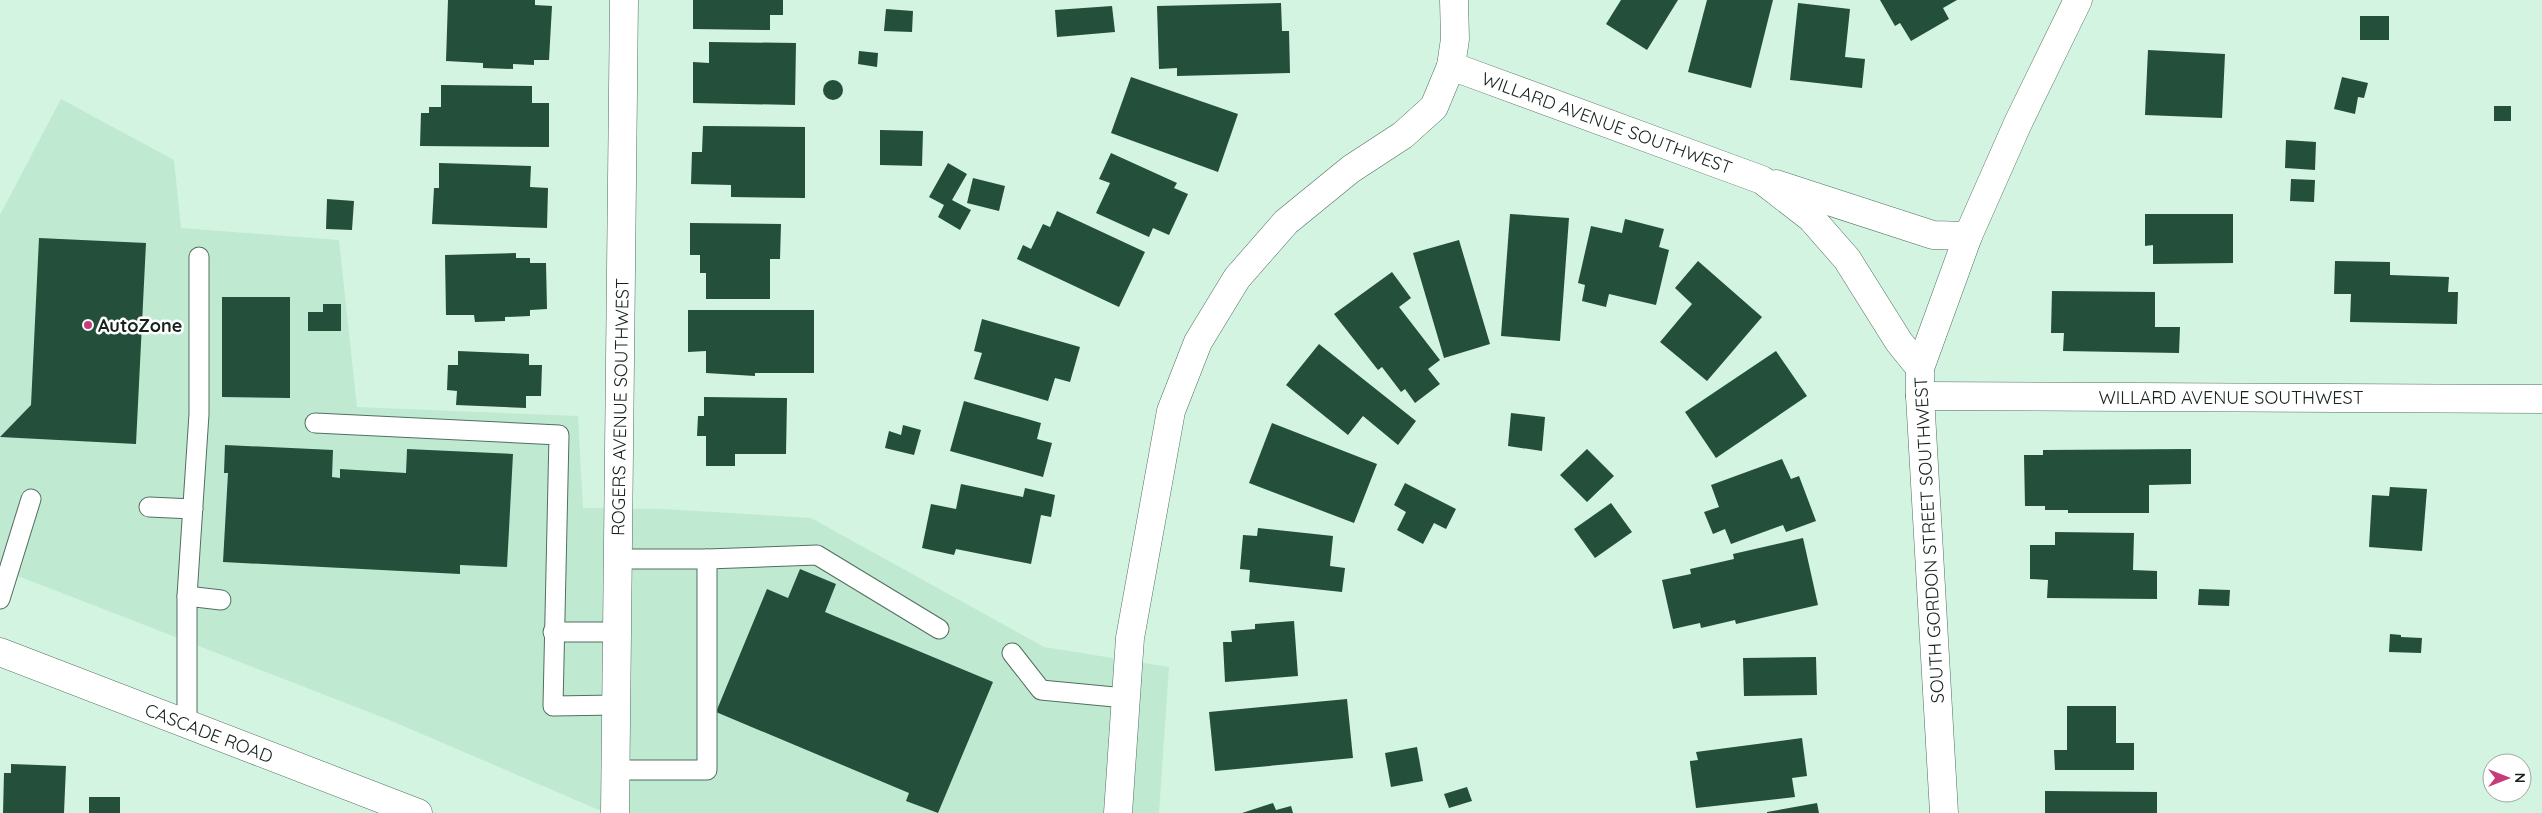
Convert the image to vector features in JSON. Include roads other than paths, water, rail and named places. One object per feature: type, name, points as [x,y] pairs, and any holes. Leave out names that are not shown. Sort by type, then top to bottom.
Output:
[{"type":"street","name":"ROGERS AVENUE SOUTHWEST","points":[[615,813],[624,0]]},
{"type":"street","points":[[1118,813],[1130,638],[1171,411],[1198,342],[1237,278],[1286,222],[1351,169],[1403,135],[1434,107],[1451,66],[1455,39],[1454,0]]},
{"type":"street","name":"SOUTH GORDON STREET SOUTHWEST","points":[[1944,813],[1920,396],[1920,368],[1968,236],[2018,122],[2078,0]]},
{"type":"street","name":"WILLARD AVENUE SOUTHWEST","points":[[1451,66],[1762,180],[1933,235],[1968,236]]},
{"type":"street","name":"WILLARD AVENUE SOUTHWEST","points":[[1762,180],[1811,218],[1847,259],[1899,342],[1920,368]]},
{"type":"street","name":"WILLARD AVENUE SOUTHWEST","points":[[1920,396],[2542,399]]},
{"type":"street","name":"CASCADE ROAD","points":[[0,652],[411,812]]},
{"type":"lane","points":[[187,724],[187,596],[199,414],[199,257]]},
{"type":"lane","points":[[315,423],[559,436],[553,632],[553,706],[616,705]]},
{"type":"lane","points":[[0,599],[31,498]]},
{"type":"lane","points":[[149,507],[193,509]]},
{"type":"lane","points":[[618,559],[707,559],[817,555],[939,629]]},
{"type":"lane","points":[[616,770],[707,770],[707,559]]},
{"type":"lane","points":[[187,596],[221,600]]},
{"type":"lane","points":[[553,632],[617,632]]},
{"type":"lane","points":[[1012,654],[1042,690],[1125,698]]},
{"type":"place","name":"AutoZone","points":[[88,325]]}]
